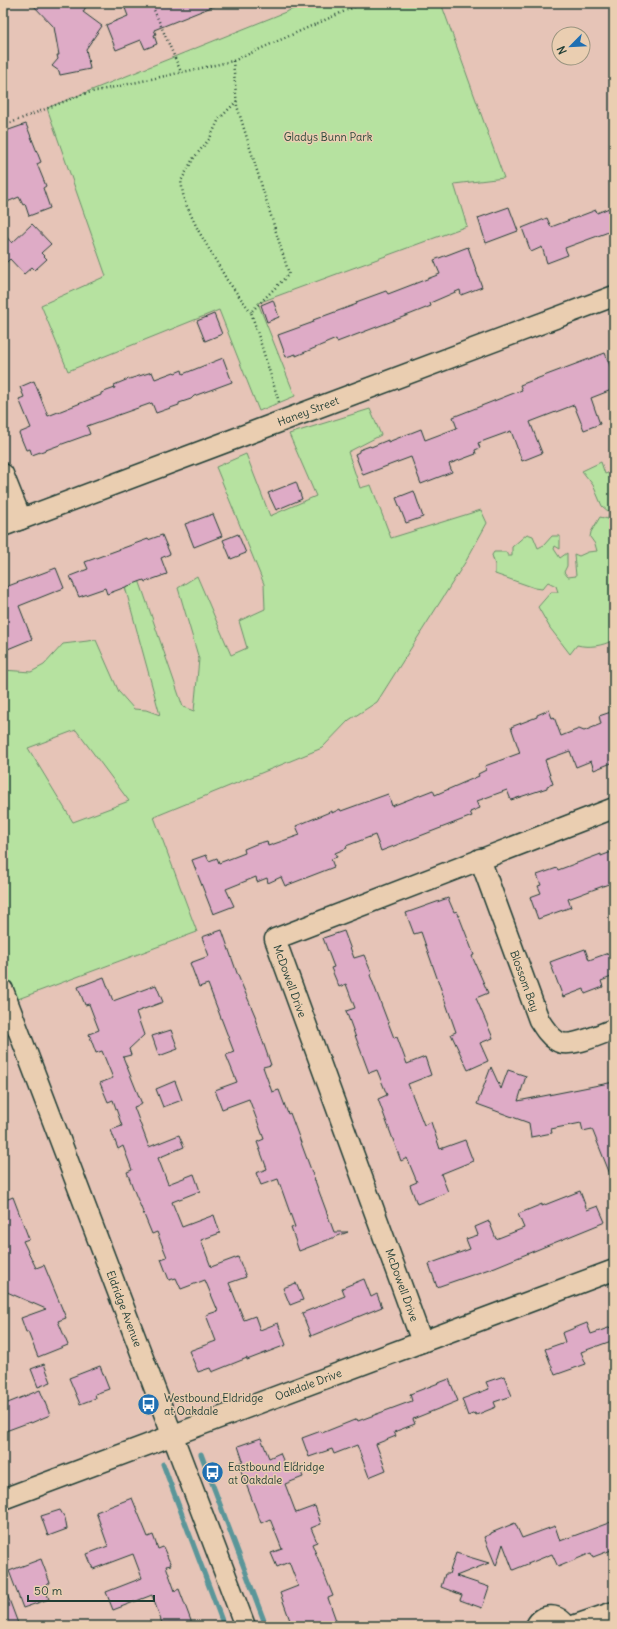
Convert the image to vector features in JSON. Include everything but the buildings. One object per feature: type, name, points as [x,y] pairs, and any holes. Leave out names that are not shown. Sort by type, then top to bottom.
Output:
[{"type":"street","name":"Haney Street","points":[[12,522],[614,296]]},
{"type":"street","points":[[3,474],[12,522]]},
{"type":"street","name":"McDowell Drive","points":[[422,1342],[274,939],[614,808]]},
{"type":"street","name":"Blossom Bay","points":[[480,859],[538,1020],[549,1034],[559,1042],[570,1043],[587,1039],[614,1029]]},
{"type":"street","name":"Eldridge Avenue","points":[[3,990],[7,1011],[173,1435],[245,1626]]},
{"type":"street","name":"Oakdale Drive","points":[[3,1499],[614,1270]]},
{"type":"street","points":[[573,1626],[614,1612]]},
{"type":"street","points":[[536,1626],[542,1618],[553,1616],[563,1621],[566,1626]]},
{"type":"path","points":[[151,3],[181,73]]},
{"type":"path","points":[[3,126],[83,94],[233,61],[363,3]]},
{"type":"path","points":[[233,61],[237,101],[289,274],[251,312]]},
{"type":"path","points":[[237,101],[219,119],[210,138],[193,159],[181,180],[184,200],[198,230],[227,280],[251,312],[285,420]]},
{"type":"green space","name":"Gladys Bunn Park","points":[[308,3],[441,3],[504,178],[454,184],[467,226],[258,303],[295,396],[259,411],[219,310],[68,371],[41,305],[106,276],[47,108]]},
{"type":"green space","points":[[370,409],[381,435],[348,452],[360,488],[371,485],[391,538],[481,510],[487,523],[466,561],[377,702],[349,720],[322,748],[154,817],[197,932],[10,1002],[3,982],[3,670],[31,672],[44,665],[63,644],[96,640],[119,692],[134,709],[146,710],[160,715],[122,576],[137,574],[183,707],[194,711],[199,659],[178,588],[197,576],[231,655],[247,648],[239,621],[265,609],[264,584],[216,467],[246,454],[270,516],[316,496],[289,434]],"holes":[[[76,730],[129,801],[73,822],[28,748]]]},
{"type":"green space","points":[[601,462],[605,474],[614,471],[614,640],[596,646],[577,645],[570,654],[550,628],[538,607],[551,592],[558,592],[556,586],[548,582],[542,589],[535,588],[495,574],[495,565],[492,555],[494,552],[506,552],[508,556],[512,556],[512,547],[527,534],[533,536],[538,548],[544,545],[552,536],[560,536],[560,549],[555,546],[554,549],[560,558],[567,553],[567,566],[564,572],[568,577],[576,576],[574,554],[579,556],[588,552],[597,551],[595,544],[590,537],[591,532],[600,517],[608,519],[609,512],[602,506],[593,485],[582,471]]},
{"type":"waterway","points":[[201,1454],[266,1626]]},
{"type":"waterway","points":[[163,1464],[224,1626]]},
{"type":"place","name":"Westbound Eldridge at Oakdale","points":[[149,1404]]},
{"type":"place","name":"Eastbound Eldridge at Oakdale","points":[[213,1473]]}]
